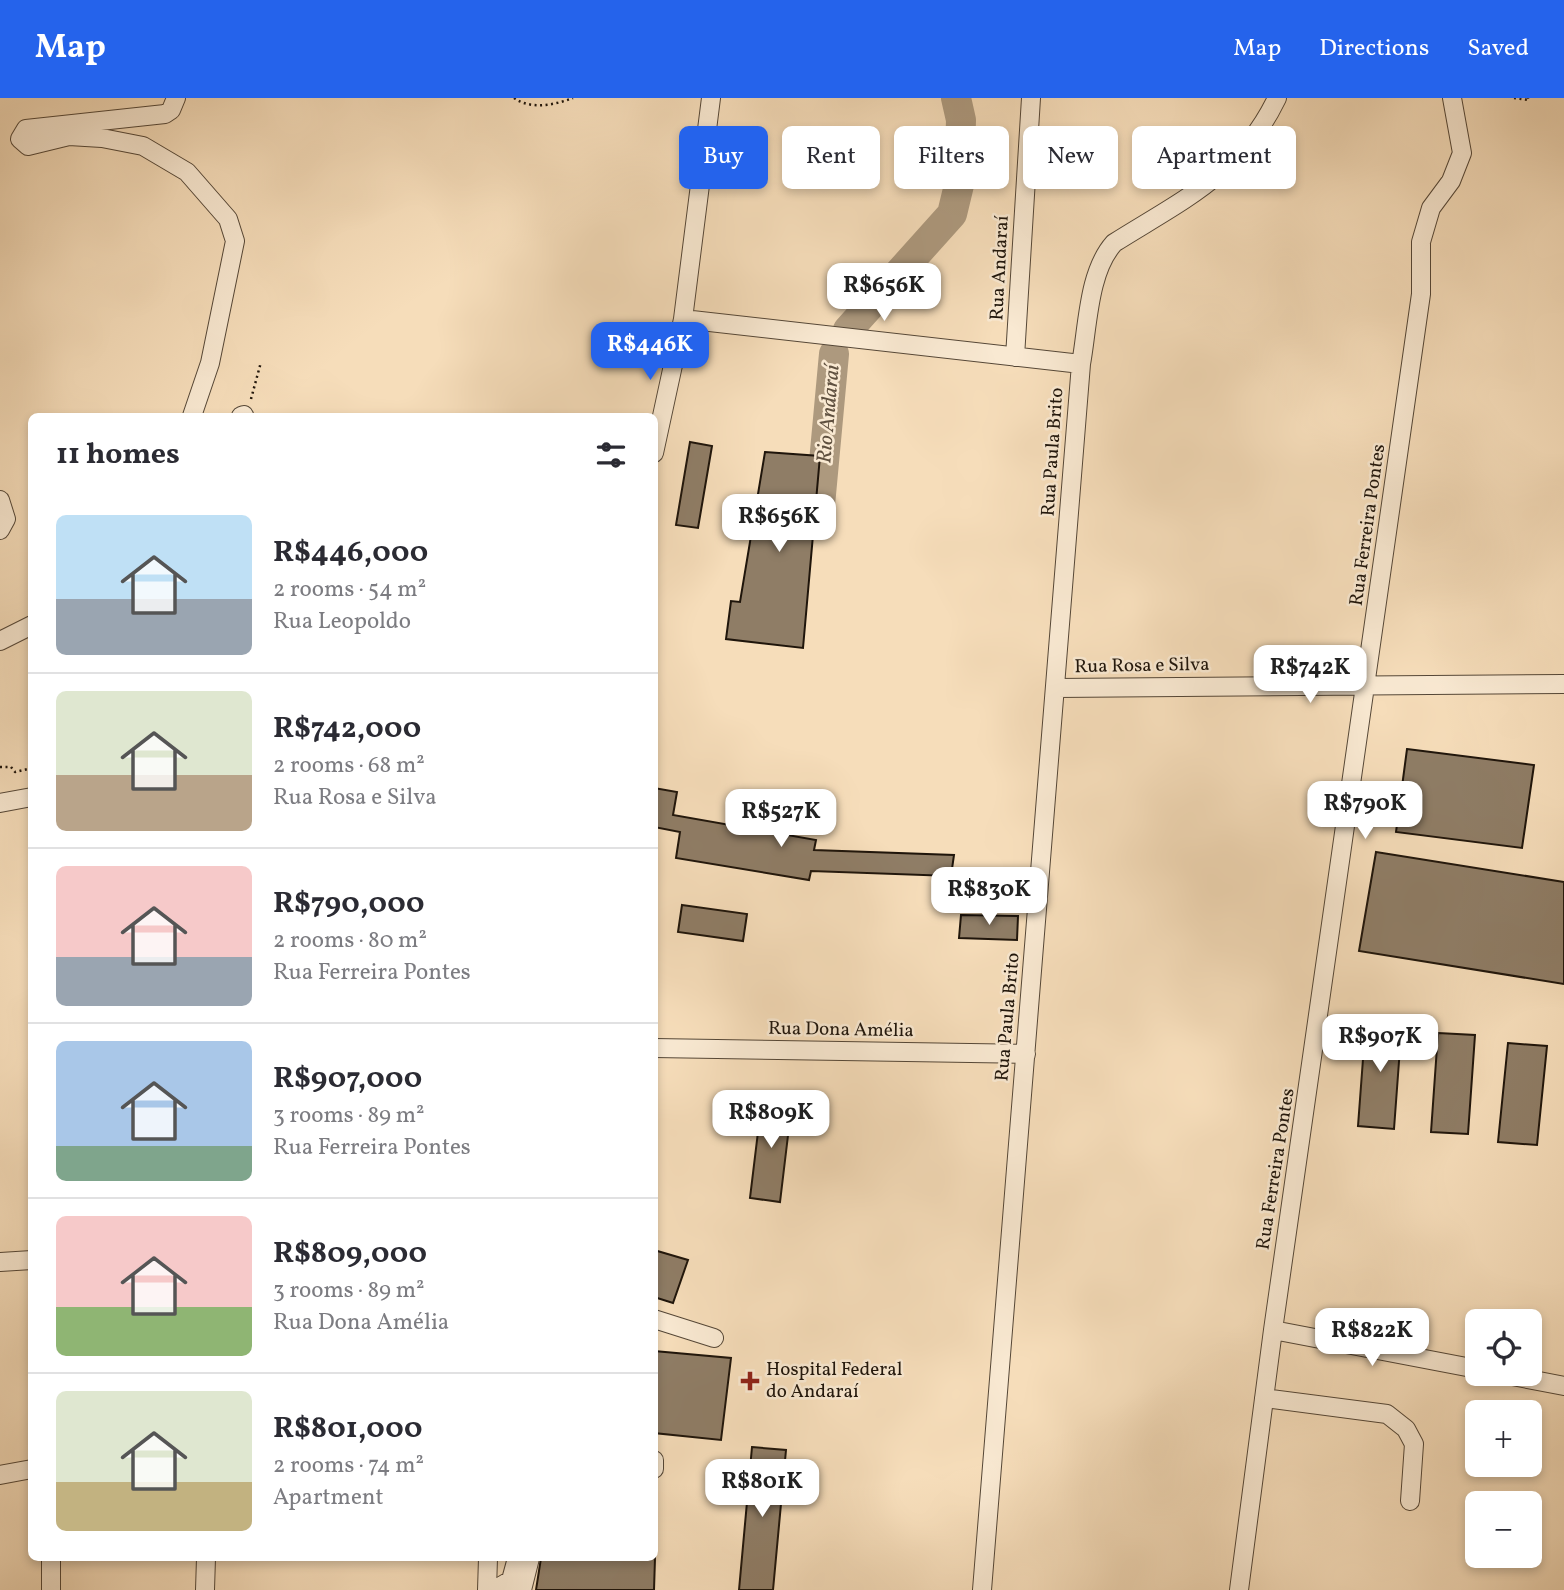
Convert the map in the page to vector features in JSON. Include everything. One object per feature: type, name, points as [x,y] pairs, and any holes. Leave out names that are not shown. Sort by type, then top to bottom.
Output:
[{"type":"street","points":[[176,98],[171,110],[165,114],[26,129],[20,139],[28,146],[69,136],[144,146],[187,172],[228,219],[235,241],[209,363],[193,413]]},
{"type":"street","points":[[658,435],[683,319],[711,98]]},
{"type":"street","name":"Rua Andaraí","points":[[1015,357],[1031,98]]},
{"type":"street","name":"Rua Paula Brito","points":[[982,1590],[1081,364],[1095,283],[1104,254],[1114,243],[1199,192],[1232,164],[1264,125],[1277,98]]},
{"type":"street","name":"Rua Ferreira Pontes","points":[[1239,1590],[1273,1330],[1368,685],[1421,294],[1421,242],[1431,208],[1451,181],[1462,153],[1452,98]]},
{"type":"street","points":[[683,319],[1081,364]]},
{"type":"street","points":[[0,500],[6,519],[0,530]]},
{"type":"street","points":[[0,640],[28,627]]},
{"type":"street","name":"Rua Rosa e Silva","points":[[1056,688],[1564,684]]},
{"type":"street","points":[[0,803],[28,798]]},
{"type":"street","name":"Rua Dona Amélia","points":[[658,1048],[1026,1054]]},
{"type":"street","points":[[0,1262],[28,1260]]},
{"type":"street","points":[[658,1320],[713,1338]]},
{"type":"street","points":[[1273,1330],[1465,1367]]},
{"type":"street","points":[[1542,1382],[1564,1386]]},
{"type":"street","points":[[1264,1398],[1387,1414],[1406,1429],[1414,1444],[1410,1501]]},
{"type":"street","points":[[0,1475],[28,1470]]},
{"type":"street","points":[[51,1561],[51,1590]]},
{"type":"street","points":[[205,1590],[206,1561]]},
{"type":"street","points":[[487,1590],[488,1561]]},
{"type":"street","points":[[494,1590],[510,1580],[516,1561]]},
{"type":"street","points":[[522,1590],[529,1561]]},
{"type":"path","points":[[514,98],[525,106],[536,106],[573,98]]},
{"type":"path","points":[[1514,98],[1529,100],[1528,98]]},
{"type":"path","points":[[243,413],[261,362]]},
{"type":"path","points":[[0,768],[11,767],[15,772],[28,769]]},
{"type":"building","points":[[690,442],[712,446],[698,528],[676,525]]},
{"type":"building","points":[[765,452],[820,456],[803,648],[726,639],[731,601],[740,602]]},
{"type":"building","points":[[1407,749],[1534,765],[1522,848],[1396,832]]},
{"type":"building","points":[[658,789],[677,792],[673,815],[816,840],[814,850],[954,855],[951,876],[811,871],[809,880],[676,858],[680,832],[658,828]]},
{"type":"building","points":[[1376,852],[1564,882],[1564,984],[1359,951]]},
{"type":"building","points":[[682,905],[747,914],[743,941],[678,932]]},
{"type":"building","points":[[961,915],[1018,916],[1017,940],[959,938]]},
{"type":"building","points":[[1366,1019],[1402,1021],[1394,1129],[1358,1126]]},
{"type":"building","points":[[1438,1033],[1475,1035],[1468,1134],[1431,1132]]},
{"type":"building","points":[[1508,1043],[1547,1046],[1537,1145],[1498,1142]]},
{"type":"building","points":[[762,1099],[792,1102],[780,1202],[750,1198]]},
{"type":"building","points":[[658,1251],[688,1260],[673,1303],[658,1298]]},
{"type":"building","points":[[658,1351],[731,1358],[721,1440],[658,1433]]},
{"type":"building","points":[[752,1447],[786,1450],[773,1590],[739,1590]]},
{"type":"building","points":[[541,1561],[655,1561],[654,1590],[536,1590]]},
{"type":"waterway","name":"Rio Andaraí","points":[[848,330],[952,214],[959,185],[961,120],[956,98]]},
{"type":"waterway","name":"Rio Andaraí","points":[[819,516],[834,354]]},
{"type":"place","name":"Hospital Federal do Andaraí","points":[[750,1381]]}]
